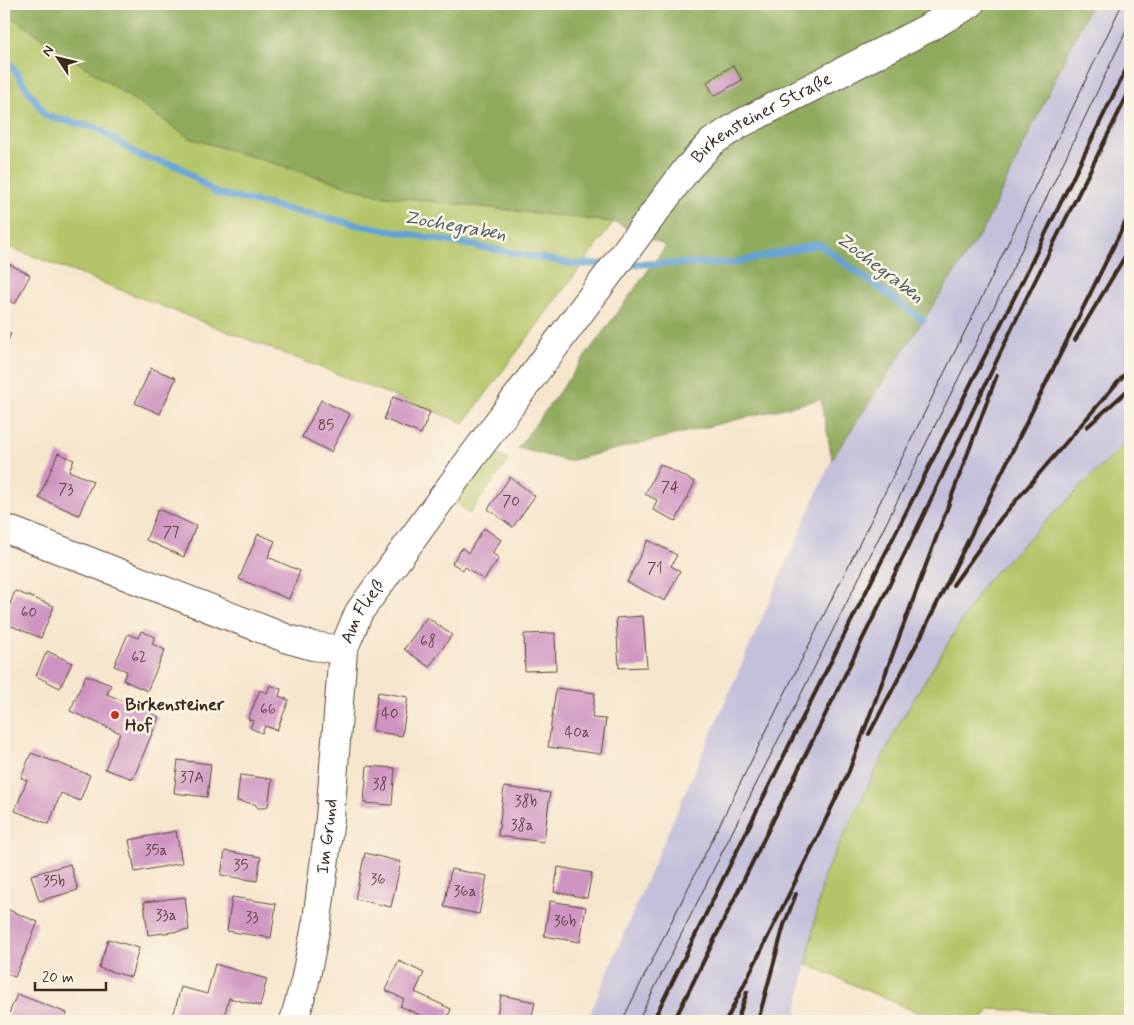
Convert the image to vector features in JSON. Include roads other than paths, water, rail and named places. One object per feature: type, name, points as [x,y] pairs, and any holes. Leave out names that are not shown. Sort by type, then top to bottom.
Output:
[{"type":"street","name":"Birkensteiner Straße","points":[[600,288],[687,168],[712,142],[740,124],[970,4]]},
{"type":"street","name":"Am Fließ","points":[[4,528],[288,639],[313,646],[343,650],[359,612],[382,579],[600,288]]},
{"type":"street","name":"Im Grund","points":[[294,1021],[305,981],[317,921],[330,818],[343,650]]},
{"type":"waterway","name":"Zochegraben","points":[[4,62],[12,66],[46,116],[97,128],[140,156],[178,166],[216,193],[354,224],[574,264],[606,264]]},
{"type":"waterway","name":"Zochegraben","points":[[625,264],[733,263],[819,244],[923,320]]},
{"type":"tram line","points":[[622,1021],[988,285],[1122,4]]},
{"type":"tram line","points":[[638,1021],[1000,295],[1130,23]]},
{"type":"railway","points":[[653,1021],[809,705],[1016,294],[1130,61]]},
{"type":"railway","points":[[674,1021],[915,533],[1023,305],[1130,90]]},
{"type":"railway","points":[[869,734],[921,636],[1130,213]]},
{"type":"railway","points":[[1075,340],[1130,248]]},
{"type":"railway","points":[[953,585],[1001,518],[1130,368]]},
{"type":"railway","points":[[726,1021],[849,771],[997,375]]},
{"type":"railway","points":[[1087,427],[1130,388]]},
{"type":"railway","points":[[758,1021],[784,925],[796,894]]},
{"type":"railway","points":[[737,1021],[747,992]]},
{"type":"place","name":"Birkensteiner Hof","points":[[115,715]]}]
